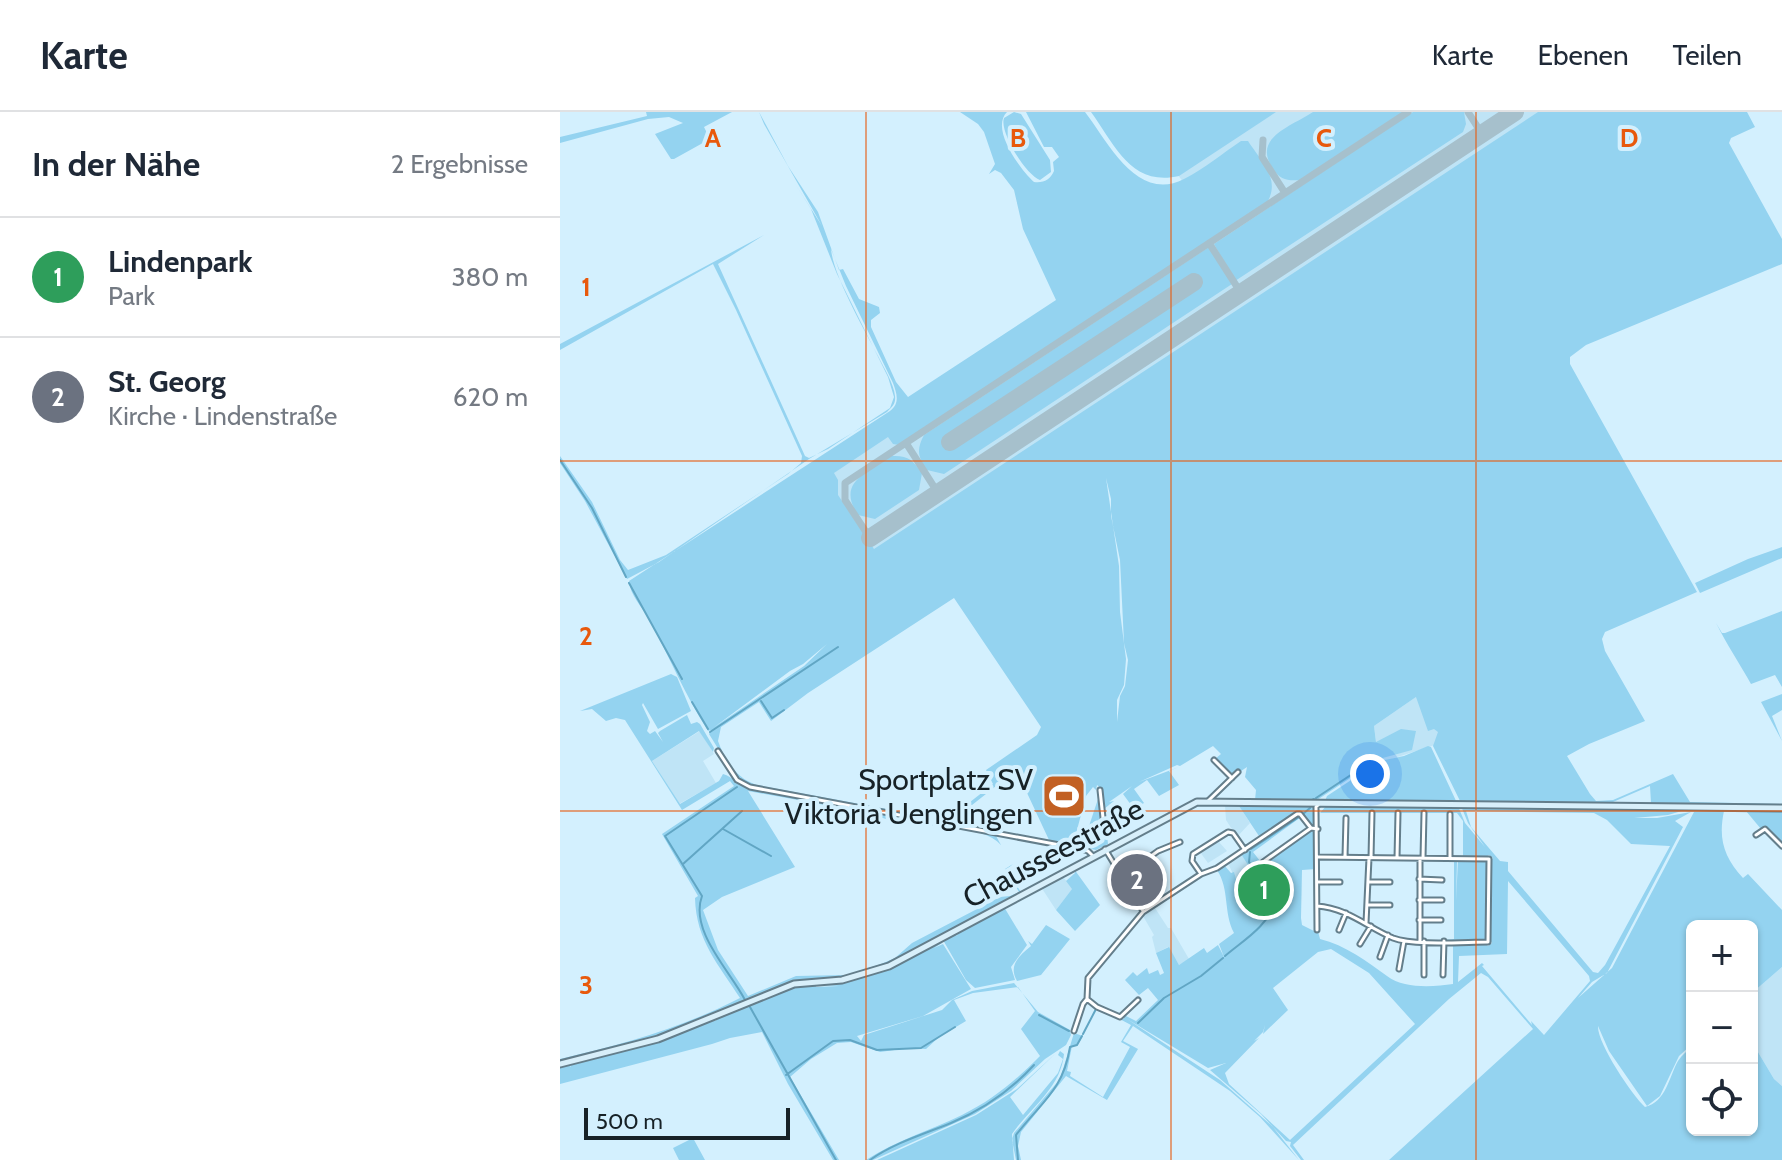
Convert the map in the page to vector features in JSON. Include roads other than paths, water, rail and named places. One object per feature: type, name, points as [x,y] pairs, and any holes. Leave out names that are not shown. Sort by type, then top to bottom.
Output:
[{"type":"main road","name":"Chausseestraße","points":[[560,1064],[658,1039],[794,984],[857,977],[921,949],[1189,805],[1208,801],[1782,808]]},
{"type":"street","points":[[718,751],[737,780],[750,787],[1084,850],[1093,856]]},
{"type":"street","points":[[1214,760],[1232,778]]},
{"type":"street","name":"Chausseestraße","points":[[1208,801],[1238,772]]},
{"type":"street","points":[[1084,850],[1087,838],[1101,832],[1104,827],[1100,790]]},
{"type":"street","points":[[1317,930],[1316,807],[1319,803]]},
{"type":"street","points":[[1360,944],[1368,925],[1372,813]]},
{"type":"street","points":[[1397,858],[1398,813]]},
{"type":"street","points":[[1424,813],[1419,879],[1424,975]]},
{"type":"street","points":[[1074,1031],[1087,999],[1088,978],[1143,912],[1192,879],[1214,870],[1297,814],[1311,828],[1318,829]]},
{"type":"street","points":[[1450,814],[1452,858]]},
{"type":"street","points":[[1345,857],[1346,818]]},
{"type":"street","points":[[1263,862],[1311,828]]},
{"type":"street","points":[[1756,835],[1765,829],[1782,846]]},
{"type":"street","points":[[1201,874],[1192,861],[1193,854],[1230,831],[1245,850]]},
{"type":"street","points":[[1122,877],[1158,851],[1180,842]]},
{"type":"street","points":[[1105,849],[1143,912]]},
{"type":"street","points":[[1317,906],[1346,913],[1404,941],[1488,942],[1489,859],[1318,857]]},
{"type":"street","points":[[1419,879],[1442,880]]},
{"type":"street","points":[[1318,882],[1340,882]]},
{"type":"street","points":[[1368,882],[1390,882]]},
{"type":"street","points":[[1419,900],[1442,900]]},
{"type":"street","points":[[1368,905],[1390,905]]},
{"type":"street","points":[[1339,930],[1346,913]]},
{"type":"street","points":[[1419,920],[1441,920]]},
{"type":"street","points":[[1380,957],[1388,935]]},
{"type":"street","points":[[1399,969],[1404,941]]},
{"type":"street","points":[[1443,975],[1444,941]]},
{"type":"street","points":[[1087,999],[1118,1017],[1138,1000]]},
{"type":"waterway","points":[[560,460],[592,508],[626,577]]},
{"type":"waterway","points":[[629,583],[682,679]]},
{"type":"waterway","points":[[710,732],[838,647]]},
{"type":"waterway","points":[[761,701],[772,718],[784,710]]},
{"type":"waterway","points":[[692,702],[708,729]]},
{"type":"waterway","points":[[1316,798],[1372,761]]},
{"type":"waterway","points":[[737,787],[665,836],[702,896],[701,923],[706,937],[745,1000]]},
{"type":"waterway","points":[[1310,801],[1314,799]]},
{"type":"waterway","points":[[1303,814],[1310,808]]},
{"type":"waterway","points":[[683,864],[742,811]]},
{"type":"waterway","points":[[1251,849],[1299,817]]},
{"type":"waterway","points":[[723,829],[771,856]]},
{"type":"waterway","points":[[1250,852],[1249,862],[1275,899]]},
{"type":"waterway","points":[[1225,956],[1261,926],[1275,902]]},
{"type":"waterway","points":[[1138,1023],[1164,998],[1201,976],[1223,958]]},
{"type":"waterway","points":[[750,1007],[836,1160]]},
{"type":"waterway","points":[[1083,1034],[1096,1009]]},
{"type":"waterway","points":[[1039,1015],[1069,1031]]},
{"type":"waterway","points":[[786,1075],[833,1041],[850,1040],[877,1050],[921,1048],[955,1027]]},
{"type":"waterway","points":[[1018,1160],[1016,1135],[1050,1095],[1062,1075],[1070,1047],[1077,1045],[1082,1036]]},
{"type":"waterway","points":[[870,1160],[974,1112],[1006,1091],[1034,1065]]},
{"type":"place","name":"Sportplatz SV Viktoria Uenglingen","points":[[1064,796]]},
{"type":"place","name":"St. Georg","points":[[1137,880]]},
{"type":"place","name":"Lindenpark","points":[[1264,890]]}]
